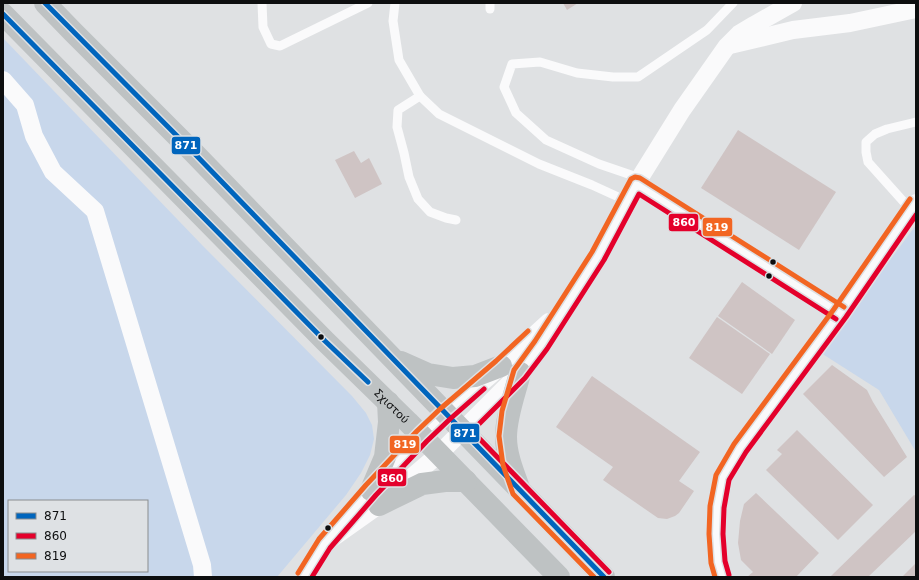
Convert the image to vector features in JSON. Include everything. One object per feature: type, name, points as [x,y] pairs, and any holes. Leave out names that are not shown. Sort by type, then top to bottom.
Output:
[{"type":"main road","points":[[45,3],[193,152],[604,577]]},
{"type":"main road","name":"Σχιστού","points":[[3,14],[326,341],[440,454],[559,577]]},
{"type":"main road","points":[[392,358],[428,374],[453,378],[511,370],[509,413],[506,437],[510,463],[519,490]]},
{"type":"main road","points":[[375,498],[385,457],[389,422],[388,402]]},
{"type":"main road","points":[[375,498],[422,484],[445,481],[466,481]]},
{"type":"street","points":[[375,498],[422,436],[446,414],[511,370],[541,346],[598,256],[638,181],[682,110],[727,46],[739,34],[793,3]]},
{"type":"street","points":[[727,46],[793,30],[850,23],[916,9]]},
{"type":"street","points":[[3,80],[25,105],[34,136],[53,172],[95,211],[202,565],[203,577]]},
{"type":"street","points":[[638,181],[840,313]]},
{"type":"street","points":[[722,577],[718,562],[716,534],[717,507],[722,478],[740,448],[840,313],[913,206]]},
{"type":"street","points":[[304,577],[324,544],[375,498],[440,454],[462,431],[511,370]]},
{"type":"lane","points":[[262,3],[263,26],[271,44],[280,46],[368,3]]},
{"type":"lane","points":[[395,3],[393,21],[399,60],[420,96],[438,114],[539,164],[627,201]]},
{"type":"lane","points":[[638,181],[546,140],[516,113],[504,87],[512,64],[540,62],[577,73],[613,77],[638,77],[707,30],[733,3]]},
{"type":"lane","points":[[420,96],[398,110],[397,127],[409,177],[418,199],[430,212],[456,220]]},
{"type":"lane","points":[[913,206],[868,162],[866,142],[875,134],[887,129],[916,122]]},
{"type":"shaded area","points":[[3,38],[202,245],[352,396],[366,413],[372,425],[374,439],[370,455],[361,473],[346,495],[277,577],[3,577]]},
{"type":"shaded area","points":[[916,225],[916,452],[879,390],[821,353]]},
{"type":"building","points":[[563,3],[578,3],[567,10]]},
{"type":"building","points":[[738,130],[836,192],[799,250],[701,188]]},
{"type":"building","points":[[354,151],[361,163],[369,158],[382,184],[355,198],[335,160]]},
{"type":"building","points":[[742,282],[795,320],[772,354],[718,316]]},
{"type":"building","points":[[717,317],[770,354],[742,394],[689,358]]},
{"type":"building","points":[[832,365],[867,390],[907,457],[884,477],[803,394]]},
{"type":"building","points":[[592,376],[700,452],[679,481],[694,491],[679,513],[675,516],[667,519],[658,518],[603,480],[613,467],[556,427]]},
{"type":"building","points":[[797,430],[873,505],[838,540],[766,470],[782,454],[777,450]]},
{"type":"building","points":[[756,493],[819,553],[796,577],[747,577],[753,572],[741,560],[738,543],[740,521],[744,504]]},
{"type":"building","points":[[914,495],[916,496],[916,531],[868,577],[830,577]]},
{"type":"building","points":[[916,563],[916,577],[902,577]]},
{"type":"transit line","name":"871","points":[[45,3],[193,152],[604,577]]},
{"type":"transit line","name":"871","points":[[3,14],[325,341],[368,382]]},
{"type":"transit line","name":"819","points":[[594,577],[513,494],[503,465],[499,436],[502,411],[514,370],[535,341],[592,252],[631,179],[635,177],[640,178],[844,307]]},
{"type":"transit line","name":"860","points":[[609,572],[472,431],[525,378],[547,349],[604,260],[639,194],[836,319]]},
{"type":"transit line","name":"819","points":[[715,577],[711,563],[709,534],[710,506],[716,475],[734,444],[834,309],[910,199]]},
{"type":"transit line","name":"860","points":[[729,575],[725,561],[723,534],[724,508],[729,480],[746,452],[846,317],[916,215]]},
{"type":"transit line","name":"819","points":[[298,573],[319,539],[366,485],[417,431],[528,331]]},
{"type":"transit line","name":"860","points":[[312,577],[330,548],[376,495],[427,441],[484,389]]}]
